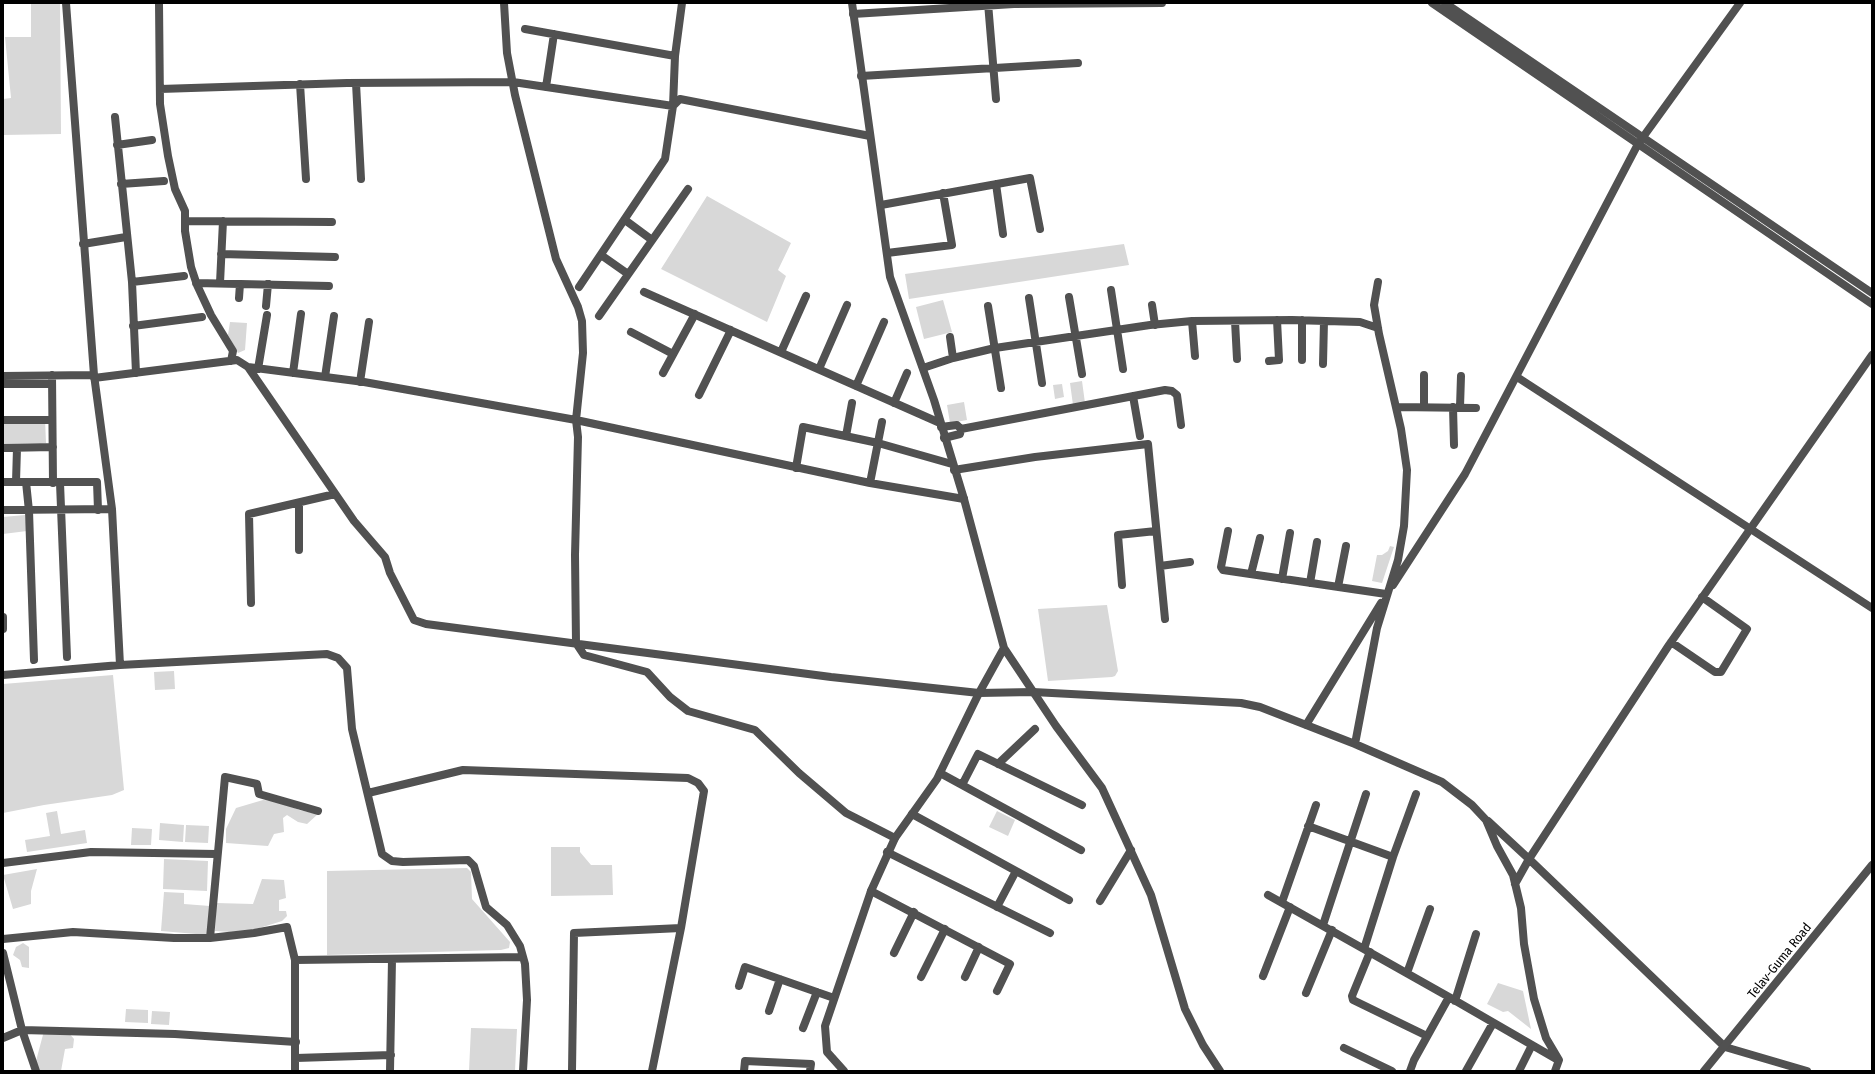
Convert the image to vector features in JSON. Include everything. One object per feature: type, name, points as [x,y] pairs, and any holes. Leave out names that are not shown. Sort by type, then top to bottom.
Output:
[{"type":"street","points":[[66,3],[94,376],[112,509],[120,665]]},
{"type":"street","points":[[159,3],[160,104],[168,156],[176,189],[185,211],[191,267],[196,283],[211,315],[233,351],[232,361]]},
{"type":"street","points":[[504,3],[507,52],[513,82],[556,259],[578,307],[582,321],[583,353],[576,420],[578,437],[575,555],[576,643],[584,655],[647,672],[670,697],[688,711],[755,730],[799,773],[846,813],[895,838]]},
{"type":"street","points":[[579,287],[665,160],[673,106],[675,56],[682,3]]},
{"type":"street","points":[[852,3],[890,277],[922,368],[964,499],[1004,648],[1056,726],[1102,788],[1151,895],[1185,1009],[1203,1045],[1220,1071]]},
{"type":"street","points":[[853,14],[988,4],[1162,3]]},
{"type":"street","points":[[1432,3],[1872,293]]},
{"type":"street","points":[[1445,3],[1872,304]]},
{"type":"street","points":[[1306,725],[1386,594],[1465,474],[1640,140],[1740,3]]},
{"type":"street","points":[[988,4],[992,68],[996,99]]},
{"type":"street","points":[[525,29],[675,56]]},
{"type":"street","points":[[546,87],[554,34]]},
{"type":"street","points":[[861,76],[1078,63]]},
{"type":"street","points":[[160,89],[300,84],[513,82],[673,106],[680,100],[693,101],[870,136]]},
{"type":"street","points":[[356,83],[361,179]]},
{"type":"street","points":[[300,84],[306,179]]},
{"type":"street","points":[[115,117],[126,237],[132,282],[136,373]]},
{"type":"street","points":[[117,145],[152,140]]},
{"type":"street","points":[[880,205],[1030,178],[1040,230]]},
{"type":"street","points":[[121,184],[164,181]]},
{"type":"street","points":[[996,184],[1003,234]]},
{"type":"street","points":[[599,316],[688,189]]},
{"type":"street","points":[[887,253],[952,245],[944,194]]},
{"type":"street","points":[[185,220],[332,222]]},
{"type":"street","points":[[625,220],[652,240]]},
{"type":"street","points":[[220,283],[223,221]]},
{"type":"street","points":[[83,244],[126,237]]},
{"type":"street","points":[[221,254],[335,257]]},
{"type":"street","points":[[601,255],[628,274]]},
{"type":"street","points":[[132,282],[184,276]]},
{"type":"street","points":[[1355,744],[1377,628],[1386,594],[1398,560],[1405,518],[1407,470],[1396,407],[1374,305],[1378,282]]},
{"type":"street","points":[[196,283],[329,286]]},
{"type":"street","points":[[239,298],[240,284]]},
{"type":"street","points":[[266,306],[268,284]]},
{"type":"street","points":[[1111,290],[1123,369]]},
{"type":"street","points":[[644,292],[819,369],[941,425],[957,425],[961,429]]},
{"type":"street","points":[[781,352],[806,296]]},
{"type":"street","points":[[1069,297],[1082,374]]},
{"type":"street","points":[[1029,298],[1042,383]]},
{"type":"street","points":[[819,369],[847,305]]},
{"type":"street","points":[[988,306],[1001,388]]},
{"type":"street","points":[[1152,306],[1155,325]]},
{"type":"street","points":[[293,373],[301,314]]},
{"type":"street","points":[[663,373],[695,314]]},
{"type":"street","points":[[258,369],[267,315]]},
{"type":"street","points":[[325,377],[334,316]]},
{"type":"street","points":[[133,326],[202,317]]},
{"type":"street","points":[[1269,361],[1279,360],[1277,320]]},
{"type":"street","points":[[922,368],[953,358],[995,348],[1117,330],[1192,321],[1302,320],[1360,322],[1378,328]]},
{"type":"street","points":[[1302,320],[1302,360]]},
{"type":"street","points":[[1192,321],[1195,356]]},
{"type":"street","points":[[1235,321],[1237,359]]},
{"type":"street","points":[[1323,364],[1324,321]]},
{"type":"street","points":[[360,382],[369,322]]},
{"type":"street","points":[[856,386],[884,322]]},
{"type":"street","points":[[699,395],[731,330]]},
{"type":"street","points":[[631,332],[674,354]]},
{"type":"street","points":[[950,337],[953,358]]},
{"type":"street","points":[[1515,884],[1529,859],[1671,642],[1872,355]]},
{"type":"street","points":[[3,376],[94,376],[136,373],[237,360],[248,367],[258,369],[360,382],[576,420],[796,468],[870,483],[964,499]]},
{"type":"street","points":[[248,367],[354,521],[385,557],[390,573],[414,620],[426,624],[467,630],[831,677],[979,693],[1033,692],[1241,702],[1260,707],[1355,744],[1442,782],[1472,805],[1725,1047],[1797,1070],[1807,1071]]},
{"type":"street","points":[[894,403],[907,373]]},
{"type":"street","points":[[52,375],[53,447],[60,510],[67,656]]},
{"type":"street","points":[[1424,375],[1424,406]]},
{"type":"street","points":[[1454,445],[1461,376]]},
{"type":"street","points":[[1517,377],[1872,608]]},
{"type":"street","points":[[3,384],[52,384]]},
{"type":"street","points":[[961,429],[1165,390],[1172,391],[1177,395],[1181,425]]},
{"type":"street","points":[[1133,396],[1140,436]]},
{"type":"street","points":[[846,436],[852,403]]},
{"type":"street","points":[[1396,407],[1424,406],[1476,408]]},
{"type":"street","points":[[3,420],[52,420]]},
{"type":"street","points":[[870,483],[882,422]]},
{"type":"street","points":[[796,468],[803,427],[878,443],[953,467],[1148,444],[1165,619]]},
{"type":"street","points":[[944,438],[960,434],[961,429]]},
{"type":"street","points":[[3,448],[53,447]]},
{"type":"street","points":[[16,482],[17,448]]},
{"type":"street","points":[[3,482],[96,482],[98,510]]},
{"type":"street","points":[[26,482],[29,511],[34,660]]},
{"type":"street","points":[[251,603],[249,514],[335,494]]},
{"type":"street","points":[[299,503],[299,550]]},
{"type":"street","points":[[3,510],[29,511],[112,509]]},
{"type":"street","points":[[1122,585],[1118,535],[1156,530]]},
{"type":"street","points":[[1228,531],[1221,567],[1223,570],[1386,594]]},
{"type":"street","points":[[1282,579],[1290,533]]},
{"type":"street","points":[[1251,574],[1260,538]]},
{"type":"street","points":[[1310,583],[1317,542]]},
{"type":"street","points":[[1338,587],[1346,546]]},
{"type":"street","points":[[1160,566],[1190,562]]},
{"type":"street","points":[[1671,642],[1715,672],[1721,672],[1747,629],[1702,597]]},
{"type":"street","points":[[3,618],[3,629]]},
{"type":"street","points":[[844,1071],[827,1052],[824,1026],[872,891],[887,852],[895,838],[940,774],[979,693],[1004,648]]},
{"type":"street","points":[[3,675],[120,665],[327,654],[338,658],[347,668],[352,728],[382,854],[392,861],[403,862],[468,860],[474,866],[486,907],[507,925],[520,946],[523,957],[527,1000],[523,1071]]},
{"type":"street","points":[[998,764],[1035,729]]},
{"type":"street","points":[[962,785],[978,754],[1082,805]]},
{"type":"street","points":[[368,793],[463,770],[688,778],[698,783],[704,791],[682,928],[652,1071]]},
{"type":"street","points":[[940,774],[1081,850]]},
{"type":"street","points":[[210,938],[216,854],[225,777],[257,784],[259,794],[318,811]]},
{"type":"street","points":[[1323,925],[1366,794]]},
{"type":"street","points":[[1416,794],[1393,857],[1367,951],[1352,996],[1353,1000],[1427,1036]]},
{"type":"street","points":[[1263,976],[1286,904],[1308,826],[1316,805]]},
{"type":"street","points":[[912,814],[1068,900]]},
{"type":"street","points":[[1486,820],[1497,846],[1513,875],[1521,908],[1524,944],[1534,1000],[1546,1038],[1559,1060]]},
{"type":"street","points":[[1308,826],[1393,857]]},
{"type":"street","points":[[1100,901],[1131,850]]},
{"type":"street","points":[[3,863],[91,852],[216,854]]},
{"type":"street","points":[[887,852],[1050,933]]},
{"type":"street","name":"Telav-Guma Road","points":[[1704,1071],[1872,866]]},
{"type":"street","points":[[997,907],[1016,871]]},
{"type":"street","points":[[872,891],[1010,964],[997,991]]},
{"type":"street","points":[[1268,894],[1559,1060]]},
{"type":"street","points":[[1407,973],[1430,909]]},
{"type":"street","points":[[894,953],[914,912]]},
{"type":"street","points":[[3,939],[73,932],[174,938],[210,938],[254,933],[287,927],[295,960],[295,1071]]},
{"type":"street","points":[[572,1071],[574,933],[682,928]]},
{"type":"street","points":[[921,977],[945,929]]},
{"type":"street","points":[[1306,992],[1332,930]]},
{"type":"street","points":[[1410,1071],[1427,1036],[1452,999],[1476,934]]},
{"type":"street","points":[[965,977],[979,947]]},
{"type":"street","points":[[3,953],[22,1030],[36,1071]]},
{"type":"street","points":[[295,960],[523,957]]},
{"type":"street","points":[[390,1071],[392,959]]},
{"type":"street","points":[[738,986],[745,967],[834,998]]},
{"type":"street","points":[[769,1011],[780,979]]},
{"type":"street","points":[[803,1028],[817,992]]},
{"type":"street","points":[[1466,1071],[1493,1022]]},
{"type":"street","points":[[3,1038],[22,1030],[175,1034],[296,1042]]},
{"type":"street","points":[[1519,1071],[1532,1045]]},
{"type":"street","points":[[1344,1048],[1392,1071]]},
{"type":"street","points":[[296,1058],[391,1055]]},
{"type":"street","points":[[1555,1071],[1559,1060]]},
{"type":"street","points":[[744,1071],[745,1062],[778,1067],[811,1064],[810,1071]]},
{"type":"shaded area","points":[[31,3],[60,3],[61,134],[3,135],[3,99],[11,98],[5,37],[31,37]]},
{"type":"shaded area","points":[[707,196],[791,243],[778,270],[786,276],[767,322],[661,269]]},
{"type":"shaded area","points":[[1124,244],[1129,265],[909,299],[905,274]]},
{"type":"shaded area","points":[[943,300],[952,332],[924,339],[916,307]]},
{"type":"shaded area","points":[[230,322],[247,323],[245,350],[238,353],[228,335]]},
{"type":"shaded area","points":[[1082,381],[1085,403],[1073,405],[1070,383]]},
{"type":"shaded area","points":[[1062,384],[1064,397],[1055,399],[1053,385]]},
{"type":"shaded area","points":[[964,402],[967,420],[950,423],[947,405]]},
{"type":"shaded area","points":[[45,419],[46,443],[4,444],[3,420]]},
{"type":"shaded area","points":[[25,515],[27,531],[3,534],[3,517]]},
{"type":"shaded area","points":[[1390,546],[1394,547],[1382,583],[1372,581],[1377,555],[1382,555],[1388,551]]},
{"type":"shaded area","points":[[1107,605],[1118,671],[1115,676],[1048,681],[1038,609]]},
{"type":"shaded area","points":[[174,671],[175,689],[155,690],[154,672]]},
{"type":"shaded area","points":[[113,675],[124,790],[112,795],[44,805],[3,813],[3,684]]},
{"type":"shaded area","points":[[263,800],[283,802],[299,810],[318,814],[307,824],[298,822],[287,815],[283,818],[284,832],[274,834],[268,846],[226,843],[226,829],[236,808]]},
{"type":"shaded area","points":[[57,811],[61,834],[85,830],[87,843],[27,852],[25,840],[50,836],[46,813]]},
{"type":"shaded area","points":[[997,811],[1015,820],[1008,836],[989,827]]},
{"type":"shaded area","points":[[160,823],[184,825],[183,842],[159,840]]},
{"type":"shaded area","points":[[186,825],[209,826],[208,843],[185,842]]},
{"type":"shaded area","points":[[132,828],[152,829],[151,845],[131,845]]},
{"type":"shaded area","points":[[551,847],[580,847],[580,852],[591,865],[612,865],[613,895],[551,896]]},
{"type":"shaded area","points":[[164,859],[208,861],[207,891],[163,889]]},
{"type":"shaded area","points":[[467,868],[471,872],[472,899],[510,942],[509,948],[501,950],[327,955],[327,871]]},
{"type":"shaded area","points":[[37,869],[31,891],[31,904],[13,909],[3,875]]},
{"type":"shaded area","points":[[262,879],[284,880],[286,898],[279,900],[279,911],[286,911],[287,916],[282,921],[250,931],[215,931],[216,903],[253,904]]},
{"type":"shaded area","points":[[164,892],[184,893],[184,904],[210,906],[208,935],[161,931]]},
{"type":"shaded area","points":[[23,943],[29,947],[29,968],[22,967],[20,960],[13,955],[16,947]]},
{"type":"shaded area","points":[[1498,983],[1523,991],[1531,1029],[1508,1011],[1503,1012],[1487,1004]]},
{"type":"shaded area","points":[[126,1009],[148,1010],[148,1023],[125,1022]]},
{"type":"shaded area","points":[[152,1011],[170,1012],[169,1025],[151,1024]]},
{"type":"shaded area","points":[[471,1028],[517,1029],[515,1071],[469,1071]]},
{"type":"shaded area","points":[[44,1031],[68,1032],[74,1039],[73,1048],[65,1049],[61,1071],[39,1071],[36,1061]]}]
